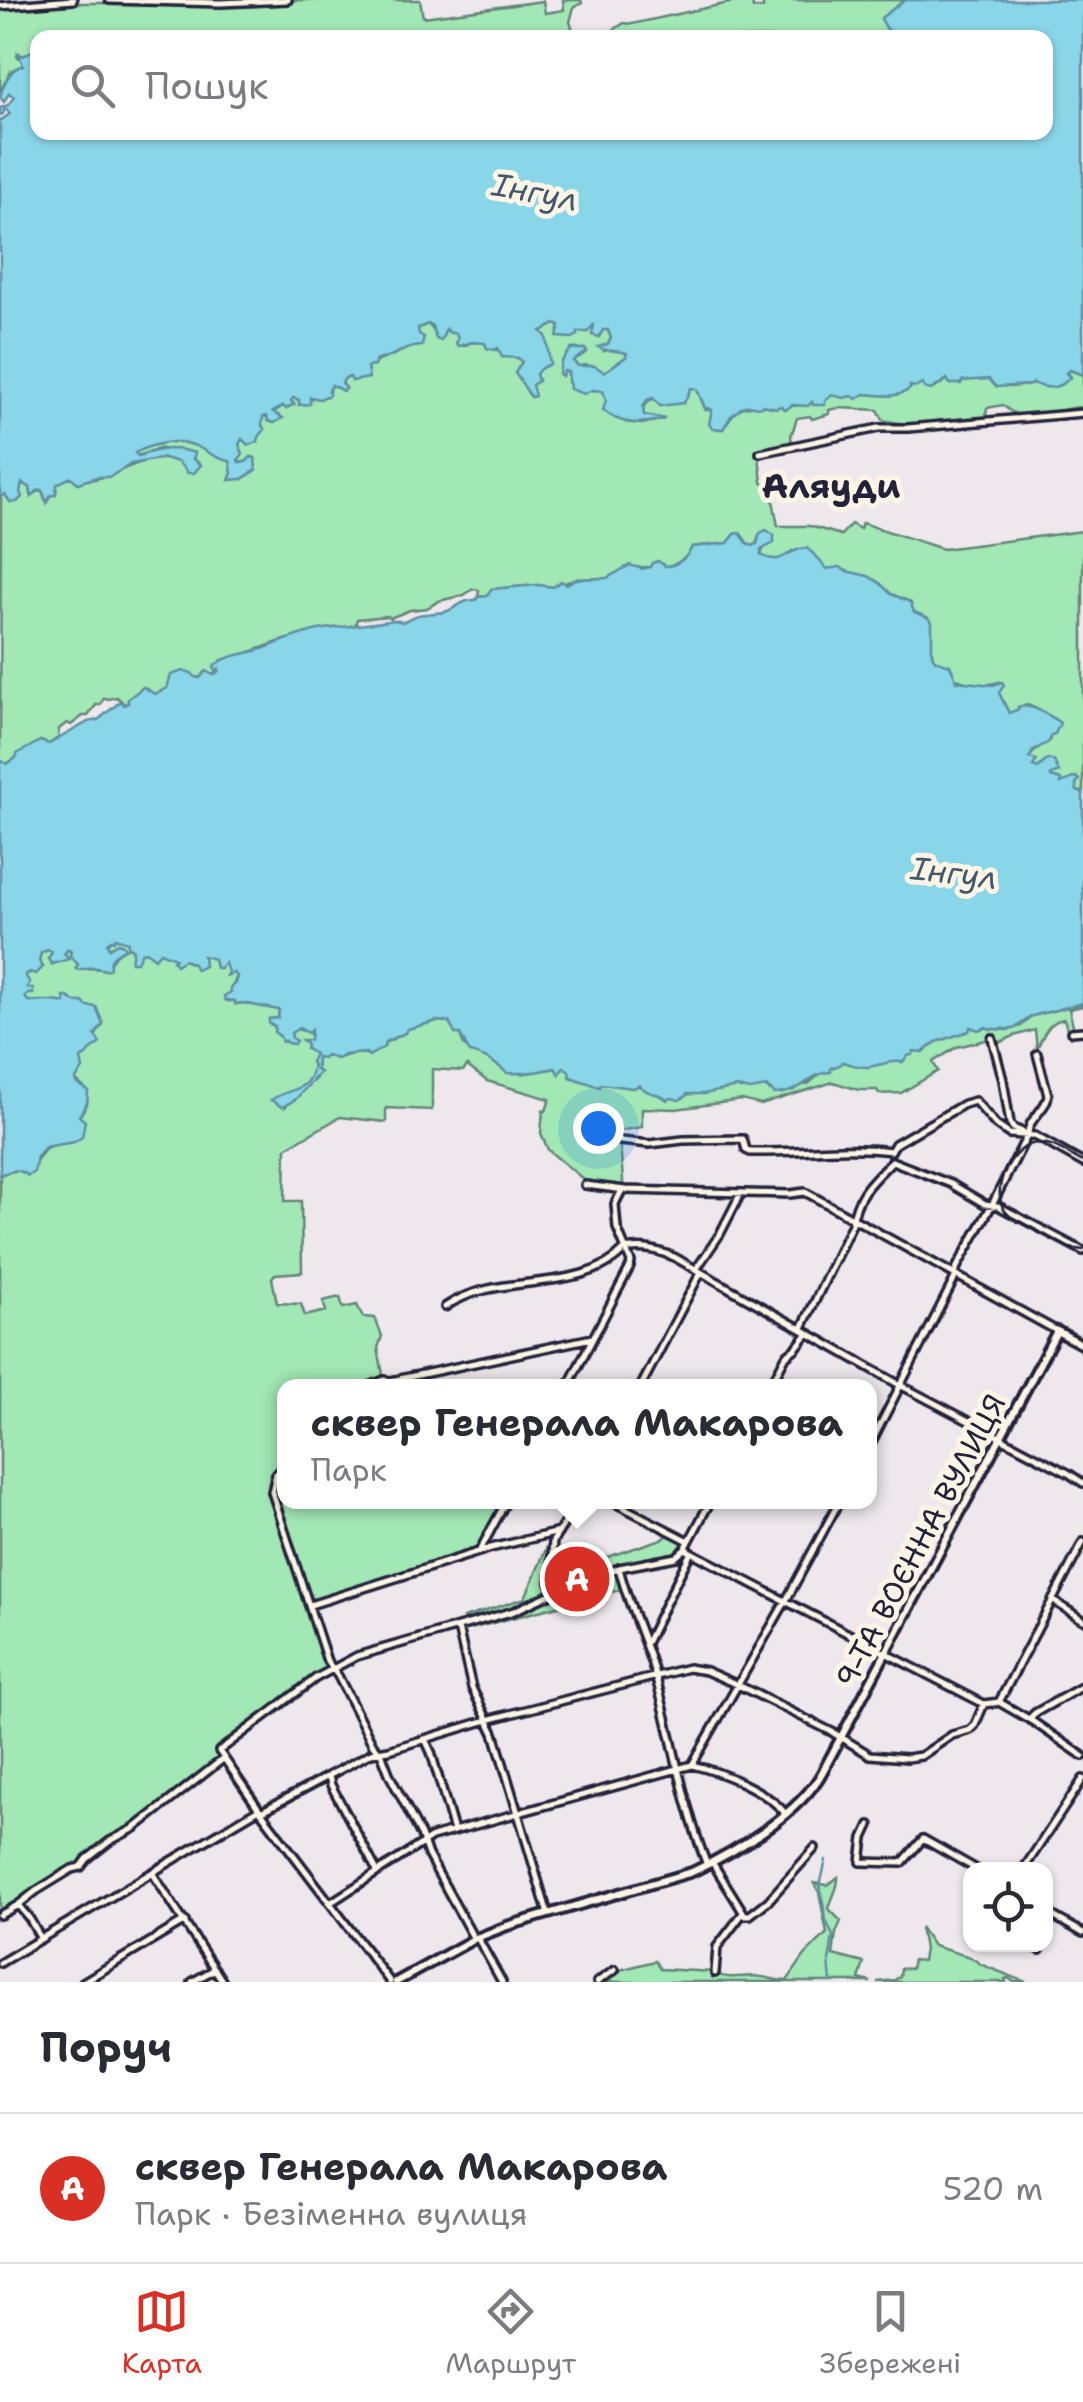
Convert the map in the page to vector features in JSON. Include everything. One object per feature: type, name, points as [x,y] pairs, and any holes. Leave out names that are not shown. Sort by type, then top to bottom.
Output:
[{"type":"street","points":[[0,6],[72,0]]},
{"type":"street","points":[[109,0],[288,0]]},
{"type":"street","points":[[760,453],[878,428],[1083,413]]},
{"type":"street","points":[[1071,1032],[1083,1031]]},
{"type":"street","points":[[992,1038],[1013,1128],[1083,1164]]},
{"type":"street","points":[[877,1431],[1028,1134],[1028,1127],[1044,1106],[1048,1095],[1036,1054]]},
{"type":"street","points":[[892,1161],[890,1151],[895,1144],[975,1101],[1009,1134],[1028,1134]]},
{"type":"street","points":[[620,1141],[650,1144],[743,1139],[750,1152],[798,1153],[825,1148],[890,1151]]},
{"type":"street","points":[[892,1161],[952,1184],[1083,1251]]},
{"type":"street","points":[[774,1379],[805,1331],[863,1191],[892,1161]]},
{"type":"street","points":[[585,1185],[622,1190],[805,1192],[1083,1344]]},
{"type":"street","points":[[572,1379],[630,1267],[617,1228],[615,1204],[622,1190]]},
{"type":"street","points":[[644,1379],[741,1193]]},
{"type":"street","points":[[445,1306],[461,1296],[493,1286],[580,1274],[616,1258],[624,1250],[652,1249],[699,1270],[1083,1484]]},
{"type":"street","name":"9-ТА ВОЄННА ВУЛИЦЯ","points":[[393,1982],[475,1938],[710,1864],[806,1797],[1057,1331]]},
{"type":"street","points":[[399,1379],[592,1338]]},
{"type":"street","points":[[277,1473],[272,1487],[277,1504]]},
{"type":"street","points":[[278,1509],[327,1661],[382,1755],[428,1855],[502,1982]]},
{"type":"street","points":[[479,1553],[502,1509]]},
{"type":"street","points":[[555,1592],[550,1582],[553,1541],[574,1509]]},
{"type":"street","points":[[627,1509],[689,1540]]},
{"type":"street","points":[[646,1644],[689,1540],[706,1509]]},
{"type":"street","points":[[692,1765],[835,1509]]},
{"type":"street","points":[[310,1604],[559,1532]]},
{"type":"street","points":[[999,1702],[1083,1542]]},
{"type":"street","points":[[688,1550],[984,1704],[999,1702],[1083,1756]]},
{"type":"street","points":[[393,1982],[260,1811],[220,1751],[316,1678],[358,1656],[514,1612],[619,1568],[676,1557],[688,1550]]},
{"type":"street","points":[[552,1568],[574,1585]]},
{"type":"street","points":[[619,1568],[634,1620],[646,1644],[677,1768],[710,1864],[745,1916],[768,1901],[815,1848]]},
{"type":"street","points":[[1052,1600],[1083,1620]]},
{"type":"street","points":[[458,1628],[472,1688],[494,1732],[548,1914]]},
{"type":"street","points":[[0,1964],[260,1811],[378,1751],[655,1675],[696,1668],[832,1732],[870,1755],[921,1756],[946,1738],[970,1730],[984,1704]]},
{"type":"street","points":[[1029,1719],[1083,1686]]},
{"type":"street","points":[[425,1738],[454,1831]]},
{"type":"street","points":[[0,1915],[80,1867],[224,1759]]},
{"type":"street","points":[[330,1903],[432,1838],[692,1765],[734,1779],[778,1804],[786,1814]]},
{"type":"street","points":[[328,1776],[377,1871]]},
{"type":"street","points":[[1028,1862],[1083,1779]]},
{"type":"street","points":[[870,1825],[864,1838],[862,1862],[902,1863],[923,1839],[964,1862]]},
{"type":"street","points":[[153,1874],[223,1982]]},
{"type":"street","points":[[18,1906],[41,1939]]},
{"type":"street","points":[[715,1973],[718,1947],[743,1913]]},
{"type":"street","points":[[1053,1916],[1083,1933]]},
{"type":"street","points":[[83,1982],[184,1921]]},
{"type":"street","points":[[192,1982],[214,1969]]},
{"type":"street","points":[[597,1982],[615,1970]]},
{"type":"green space","points":[[420,0],[423,17],[543,1],[545,13],[564,10],[563,0],[582,3],[574,7],[570,22],[573,30],[30,30],[30,52],[23,56],[19,53],[23,65],[11,71],[0,92],[0,8],[93,3]]},
{"type":"green space","points":[[905,0],[881,18],[889,30],[613,30],[624,23],[733,2],[752,3],[753,8],[763,8],[763,3]]},
{"type":"green space","points":[[594,322],[608,330],[611,338],[604,351],[613,349],[627,353],[626,357],[604,372],[578,366],[572,361],[587,352],[572,349],[562,372],[568,372],[568,382],[603,390],[606,400],[625,422],[642,424],[664,419],[644,415],[643,407],[653,398],[661,406],[688,396],[690,388],[697,389],[705,409],[712,411],[711,419],[718,429],[723,429],[733,414],[744,407],[799,405],[832,395],[893,395],[918,385],[935,388],[948,379],[989,379],[1010,387],[1033,382],[1061,383],[1070,377],[1066,372],[1070,370],[1083,375],[1083,407],[1025,415],[1002,405],[987,408],[986,417],[909,425],[883,420],[878,410],[839,408],[812,419],[797,418],[792,444],[759,456],[762,482],[772,495],[778,526],[810,526],[841,535],[851,524],[860,529],[862,523],[943,549],[1083,531],[1083,793],[1077,791],[1073,780],[1060,784],[1060,780],[1050,777],[1045,764],[1032,766],[1036,761],[1028,758],[1042,744],[1045,715],[1026,705],[1009,714],[999,693],[999,682],[964,682],[948,674],[932,652],[931,622],[914,612],[910,602],[891,594],[879,583],[838,568],[825,569],[792,551],[781,560],[764,558],[764,547],[758,538],[753,546],[740,533],[728,543],[692,547],[673,566],[626,568],[607,578],[576,579],[553,587],[492,589],[487,596],[478,597],[479,590],[473,589],[390,618],[357,619],[355,627],[291,638],[222,660],[220,671],[155,694],[143,687],[125,705],[117,697],[104,698],[88,716],[59,729],[58,738],[49,744],[40,741],[7,764],[0,760],[1,495],[17,499],[21,483],[30,487],[31,495],[42,490],[45,499],[53,494],[57,484],[71,477],[94,479],[150,460],[201,465],[159,448],[138,456],[134,452],[167,443],[192,445],[231,461],[232,473],[242,479],[255,471],[255,458],[239,462],[239,444],[242,439],[259,437],[263,417],[274,423],[282,418],[272,413],[294,405],[294,398],[314,398],[332,385],[343,391],[344,378],[368,377],[367,367],[406,349],[417,337],[418,328],[428,324],[441,340],[446,329],[456,333],[456,344],[485,343],[487,348],[518,358],[522,361],[517,371],[528,393],[538,381],[536,374],[546,344],[540,332],[555,324],[560,326],[558,336],[578,332]]},
{"type":"green space","points":[[115,938],[124,939],[133,950],[133,957],[146,951],[193,964],[202,962],[203,955],[221,965],[225,963],[237,975],[228,1001],[279,1010],[278,1018],[269,1019],[285,1041],[297,1029],[311,1029],[307,1045],[315,1054],[312,1073],[304,1084],[290,1092],[286,1106],[316,1078],[317,1057],[369,1055],[407,1029],[437,1021],[449,1022],[464,1046],[521,1074],[564,1067],[578,1080],[633,1088],[640,1085],[661,1095],[674,1096],[737,1087],[767,1087],[770,1091],[808,1084],[842,1062],[900,1062],[914,1051],[923,1052],[936,1042],[969,1031],[970,1026],[1006,1030],[1021,1026],[1032,1016],[1083,1006],[1069,1009],[1074,1030],[1068,1032],[1064,1019],[1058,1020],[1047,1030],[1037,1049],[1035,1030],[992,1046],[990,1039],[957,1047],[933,1062],[938,1071],[901,1093],[879,1094],[877,1090],[859,1090],[833,1082],[761,1105],[742,1100],[676,1109],[642,1108],[642,1127],[619,1131],[623,1184],[619,1187],[589,1184],[548,1150],[541,1133],[543,1110],[546,1111],[550,1099],[487,1081],[467,1066],[463,1071],[432,1069],[432,1110],[386,1108],[386,1122],[340,1117],[286,1148],[285,1201],[301,1201],[302,1272],[275,1274],[272,1278],[277,1303],[301,1304],[305,1316],[326,1311],[323,1301],[340,1297],[343,1308],[357,1305],[363,1317],[375,1318],[382,1336],[378,1348],[384,1379],[277,1379],[277,1509],[501,1509],[474,1553],[306,1605],[327,1667],[325,1671],[217,1751],[219,1762],[135,1827],[0,1914],[0,1175],[33,1168],[48,1147],[74,1142],[88,1091],[75,1080],[82,1069],[80,1059],[93,1046],[103,1024],[96,1007],[82,1002],[28,1001],[25,997],[30,989],[25,975],[43,967],[39,960],[41,952],[48,950],[52,952],[52,964],[68,959],[64,951],[68,949],[78,964],[76,968],[106,970],[116,953],[116,947],[109,948],[107,943]]},
{"type":"green space","points":[[669,1532],[683,1539],[678,1553],[618,1566],[623,1589],[466,1630],[463,1618],[525,1598],[550,1540],[556,1546],[554,1560],[571,1569],[665,1538]]},
{"type":"green space","points":[[838,1877],[829,1909],[841,1921],[833,1955],[864,1963],[859,1979],[871,1982],[595,1982],[616,1971],[655,1961],[660,1969],[787,1981],[827,1933],[814,1883],[828,1885]]},
{"type":"green space","points":[[920,1927],[933,1946],[970,1957],[1026,1982],[1008,1978],[1006,1982],[877,1982],[895,1980],[901,1968],[911,1969],[913,1960],[922,1961]]},
{"type":"water","name":"Інгул","points":[[905,0],[1083,0],[1083,375],[1070,370],[1066,373],[1070,378],[1053,387],[1033,383],[996,387],[989,379],[950,384],[947,379],[931,390],[923,384],[893,395],[865,394],[857,399],[832,395],[825,405],[812,402],[808,406],[792,405],[786,410],[781,406],[748,405],[731,416],[723,429],[712,428],[712,410],[706,410],[697,389],[691,388],[684,403],[660,406],[653,398],[647,400],[644,415],[665,419],[633,423],[603,410],[603,391],[584,394],[570,389],[568,372],[559,374],[561,362],[571,349],[587,352],[573,361],[578,366],[595,366],[604,372],[626,357],[627,353],[598,347],[608,344],[608,330],[603,330],[599,337],[592,335],[594,324],[588,332],[578,332],[572,338],[557,337],[560,326],[555,324],[541,331],[546,336],[550,364],[536,374],[538,381],[532,385],[535,396],[531,397],[515,373],[522,362],[518,358],[502,357],[498,348],[487,348],[485,343],[459,346],[456,333],[446,329],[441,341],[428,324],[418,328],[424,337],[422,346],[376,360],[374,366],[367,367],[369,378],[345,378],[342,383],[346,389],[332,385],[329,395],[320,399],[310,397],[310,404],[299,405],[299,400],[293,398],[294,404],[273,412],[283,418],[274,423],[263,417],[265,429],[258,442],[248,445],[242,439],[239,444],[243,454],[239,462],[255,458],[256,470],[242,479],[229,480],[230,461],[192,445],[167,443],[135,453],[138,456],[166,449],[187,451],[195,453],[193,459],[201,465],[194,473],[188,473],[178,462],[164,458],[131,464],[110,477],[78,483],[71,477],[57,484],[56,494],[47,503],[42,490],[32,497],[30,487],[22,483],[22,497],[17,502],[10,502],[5,494],[0,497],[0,121],[10,114],[5,108],[0,115],[0,108],[14,97],[9,93],[4,102],[0,97],[8,78],[23,65],[18,53],[23,56],[30,52],[30,140],[1053,140],[1053,30],[889,30],[881,18]]},
{"type":"water","name":"Інгул","points":[[766,530],[774,535],[774,543],[761,550],[761,555],[775,559],[807,548],[826,569],[840,567],[868,576],[891,594],[910,602],[914,612],[932,622],[932,655],[950,665],[957,681],[993,685],[1002,682],[999,693],[1009,713],[1018,707],[1028,707],[1060,723],[1049,742],[1034,750],[1029,758],[1037,760],[1033,766],[1038,768],[1048,759],[1054,761],[1059,772],[1051,777],[1061,783],[1076,777],[1077,791],[1083,793],[1083,1003],[1032,1016],[1014,1029],[970,1027],[969,1031],[936,1042],[923,1052],[914,1051],[903,1062],[865,1067],[842,1062],[831,1072],[817,1075],[785,1093],[775,1094],[767,1087],[737,1087],[687,1094],[679,1100],[667,1100],[639,1085],[600,1087],[570,1077],[564,1067],[559,1074],[555,1068],[507,1073],[490,1060],[470,1053],[449,1022],[437,1021],[407,1029],[369,1056],[366,1053],[337,1059],[317,1057],[316,1070],[320,1072],[296,1099],[282,1107],[271,1100],[303,1085],[311,1074],[315,1054],[306,1049],[302,1040],[310,1040],[311,1030],[308,1033],[299,1028],[291,1033],[294,1044],[282,1042],[274,1032],[275,1026],[269,1024],[269,1019],[278,1018],[279,1010],[225,1000],[237,976],[226,976],[225,963],[216,968],[214,959],[203,956],[204,966],[196,970],[184,960],[176,965],[175,958],[160,952],[155,958],[146,951],[137,962],[131,962],[133,950],[127,948],[128,942],[115,938],[107,943],[109,948],[118,943],[125,949],[114,956],[106,970],[76,969],[78,964],[68,949],[64,954],[69,959],[52,964],[48,959],[52,952],[48,950],[41,953],[39,961],[43,967],[36,974],[25,975],[30,983],[27,987],[33,989],[33,994],[25,997],[28,1001],[65,1003],[64,997],[68,997],[96,1007],[103,1024],[95,1035],[100,1043],[81,1059],[83,1069],[75,1080],[88,1091],[87,1103],[79,1116],[85,1121],[82,1137],[45,1147],[37,1157],[34,1172],[28,1176],[14,1171],[0,1175],[0,760],[7,764],[40,741],[49,744],[98,720],[121,701],[124,705],[128,703],[143,687],[155,694],[167,688],[171,675],[183,671],[200,678],[206,671],[213,675],[219,671],[214,666],[225,659],[301,634],[394,620],[403,622],[418,615],[449,611],[487,596],[491,589],[553,587],[561,581],[566,584],[576,579],[607,578],[630,565],[642,569],[658,561],[669,566],[681,561],[692,547],[728,543],[735,534],[740,533],[753,546]]},
{"type":"waterway","points":[[826,1860],[820,1886],[833,1936],[831,1982]]},
{"type":"tram line","points":[[1083,1162],[1051,1145],[1028,1145],[1004,1172],[1000,1197],[1010,1216],[1070,1248],[1083,1250]]},
{"type":"place","name":"сквер Генерала Макарова","points":[[577,1579]]},
{"type":"district","name":"Аляуди","points":[[831,486]]}]
